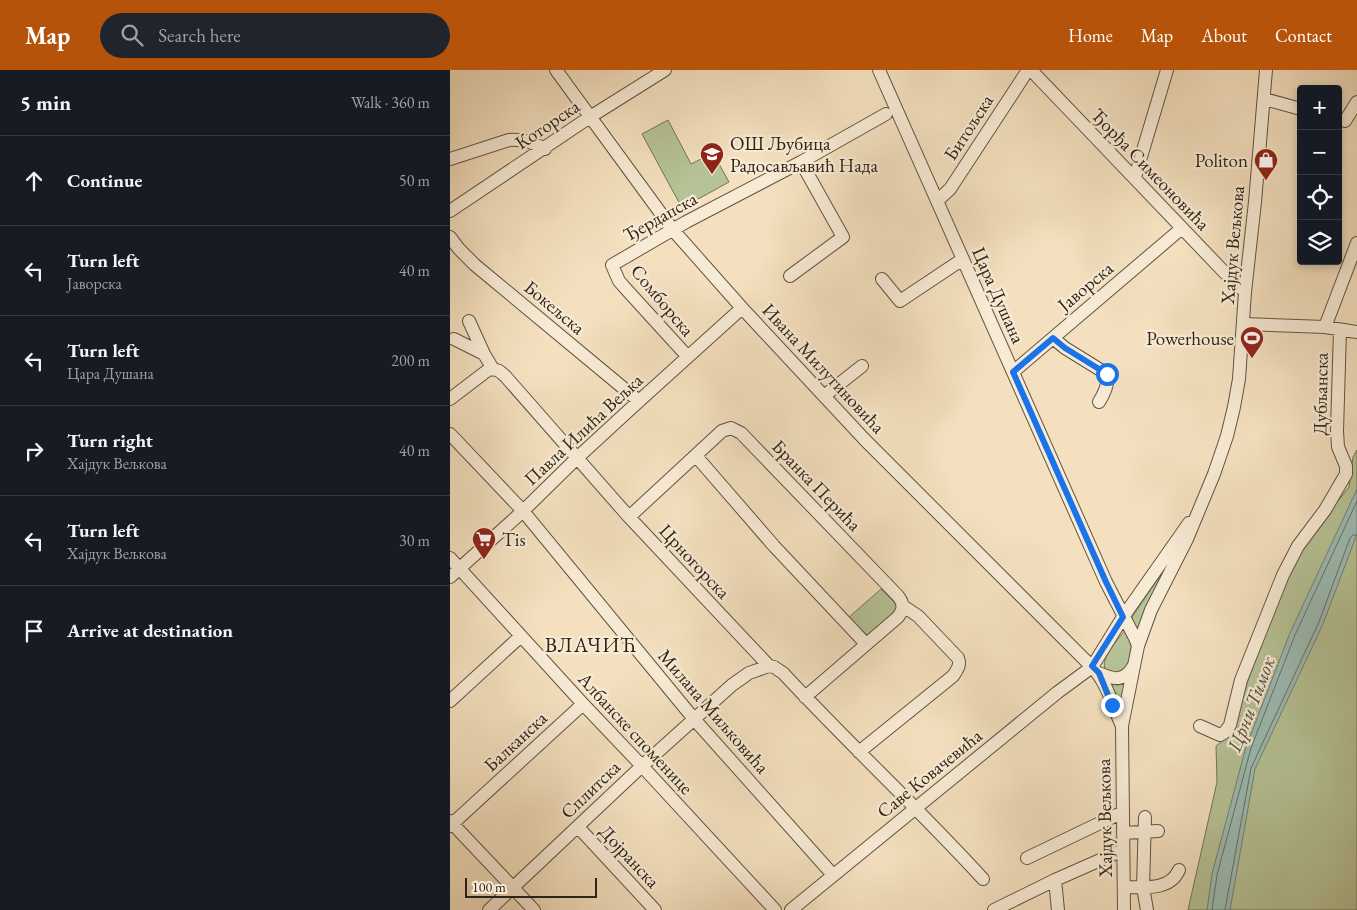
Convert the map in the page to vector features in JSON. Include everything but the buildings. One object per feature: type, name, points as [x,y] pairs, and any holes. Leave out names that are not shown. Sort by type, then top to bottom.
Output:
[{"type":"street","name":"Ивана Милутиновића","points":[[556,70],[673,230],[742,308],[865,440],[1095,670]]},
{"type":"street","name":"Которска","points":[[450,211],[590,117],[665,70]]},
{"type":"street","name":"Цара Душана","points":[[879,70],[1106,582],[1138,646]]},
{"type":"street","name":"Битољска","points":[[937,201],[950,189],[1029,70]]},
{"type":"street","name":"Ђорђа Симеоновића","points":[[1029,70],[1135,177],[1226,274],[1246,292]]},
{"type":"street","points":[[1135,177],[1167,70]]},
{"type":"street","name":"Хајдук Вељкова","points":[[1124,910],[1122,726],[1138,646],[1151,610],[1187,539],[1214,474],[1234,407],[1239,379],[1266,70]]},
{"type":"street","points":[[1264,99],[1297,108]]},
{"type":"street","points":[[1347,122],[1357,102]]},
{"type":"street","name":"Ђердапска","points":[[612,265],[886,114]]},
{"type":"street","points":[[450,159],[509,140],[531,142],[544,148]]},
{"type":"street","points":[[790,276],[843,238],[801,162]]},
{"type":"street","name":"Јаворска","points":[[1013,372],[1182,228]]},
{"type":"street","name":"Бокељска","points":[[450,238],[475,265],[639,401]]},
{"type":"street","points":[[1325,327],[1357,243]]},
{"type":"street","points":[[882,279],[900,301],[963,259]]},
{"type":"street","name":"Сомборска","points":[[612,265],[619,281],[688,358]]},
{"type":"street","name":"Павла Илића Вељка","points":[[455,572],[742,308]]},
{"type":"street","points":[[450,399],[488,370],[493,369],[469,321]]},
{"type":"street","points":[[1243,324],[1325,327],[1357,332]]},
{"type":"street","name":"Дубљанска","points":[[1200,726],[1220,735],[1230,725],[1242,680],[1283,575],[1298,546],[1325,510],[1344,480],[1346,466],[1338,447],[1337,431],[1340,330]]},
{"type":"street","points":[[1053,338],[1065,348],[1107,374],[1108,377],[1103,395],[1099,402]]},
{"type":"street","points":[[454,339],[484,354]]},
{"type":"street","points":[[824,396],[862,366]]},
{"type":"street","name":"Црногорска","points":[[493,369],[498,370],[506,377],[629,517],[769,666],[783,673],[983,879]]},
{"type":"street","name":"Бранка Перића","points":[[629,517],[725,429],[737,430],[898,596],[903,606],[918,616],[958,658],[958,668],[953,676],[860,752]]},
{"type":"street","name":"Милана Миљковића","points":[[450,434],[523,511],[694,719],[833,875]]},
{"type":"street","points":[[696,456],[774,546],[866,644]]},
{"type":"street","name":"Хајдук Вељкова","points":[[1122,726],[1095,670],[1123,617],[1199,508]]},
{"type":"street","name":"Албанске споменице","points":[[450,558],[455,572],[520,636],[775,910]]},
{"type":"street","points":[[805,697],[898,617],[903,606]]},
{"type":"street","points":[[450,701],[520,636]]},
{"type":"street","points":[[1095,670],[1114,679],[1125,676],[1135,664]]},
{"type":"street","name":"Сплитска","points":[[489,910],[694,719],[742,678],[769,666]]},
{"type":"street","name":"Саве Ковачевића","points":[[791,910],[1058,692],[1095,670]]},
{"type":"street","name":"Балканска","points":[[451,824],[582,704]]},
{"type":"street","points":[[1027,858],[1123,812]]},
{"type":"street","points":[[1145,816],[1144,887],[1147,910]]},
{"type":"street","points":[[451,824],[534,910]]},
{"type":"street","name":"Дојранска","points":[[578,827],[655,910]]},
{"type":"street","points":[[1123,833],[1158,832]]},
{"type":"street","points":[[994,910],[1123,850]]},
{"type":"street","points":[[1124,887],[1164,885],[1174,878],[1179,870]]},
{"type":"street","points":[[1055,880],[1058,910]]},
{"type":"green space","points":[[668,120],[691,164],[713,153],[729,182],[682,208],[642,134]]},
{"type":"green space","points":[[1357,450],[1357,910],[1188,910],[1217,782],[1216,746],[1232,733],[1246,686],[1272,615],[1303,545],[1349,487],[1353,457]]},
{"type":"green space","points":[[1170,561],[1137,633],[1130,620]]},
{"type":"green space","points":[[881,589],[899,608],[871,635],[865,637],[847,619]]},
{"type":"green space","points":[[1126,629],[1132,644],[1128,664],[1124,670],[1115,675],[1105,668],[1105,659]]},
{"type":"green space","points":[[1109,684],[1126,684],[1120,706]]},
{"type":"water","points":[[1357,489],[1357,534],[1323,624],[1255,769],[1230,910],[1207,910],[1212,874],[1246,747],[1290,633]]},
{"type":"place","name":"ОШ Љубица Радосављавић Нада","points":[[712,175]]},
{"type":"place","name":"Politon","points":[[1266,181]]},
{"type":"place","name":"Powerhouse","points":[[1252,359]]},
{"type":"place","name":"Tis","points":[[484,560]]},
{"type":"district","name":"ВЛАЧИЋ","points":[[591,645]]},
{"type":"route","points":[[1107,374],[1065,348],[1053,338],[1013,372],[1123,617],[1092,666],[1099,673],[1112,705]]},
{"type":"water label","name":"Црни Тимок","points":[[1251,704]]}]
